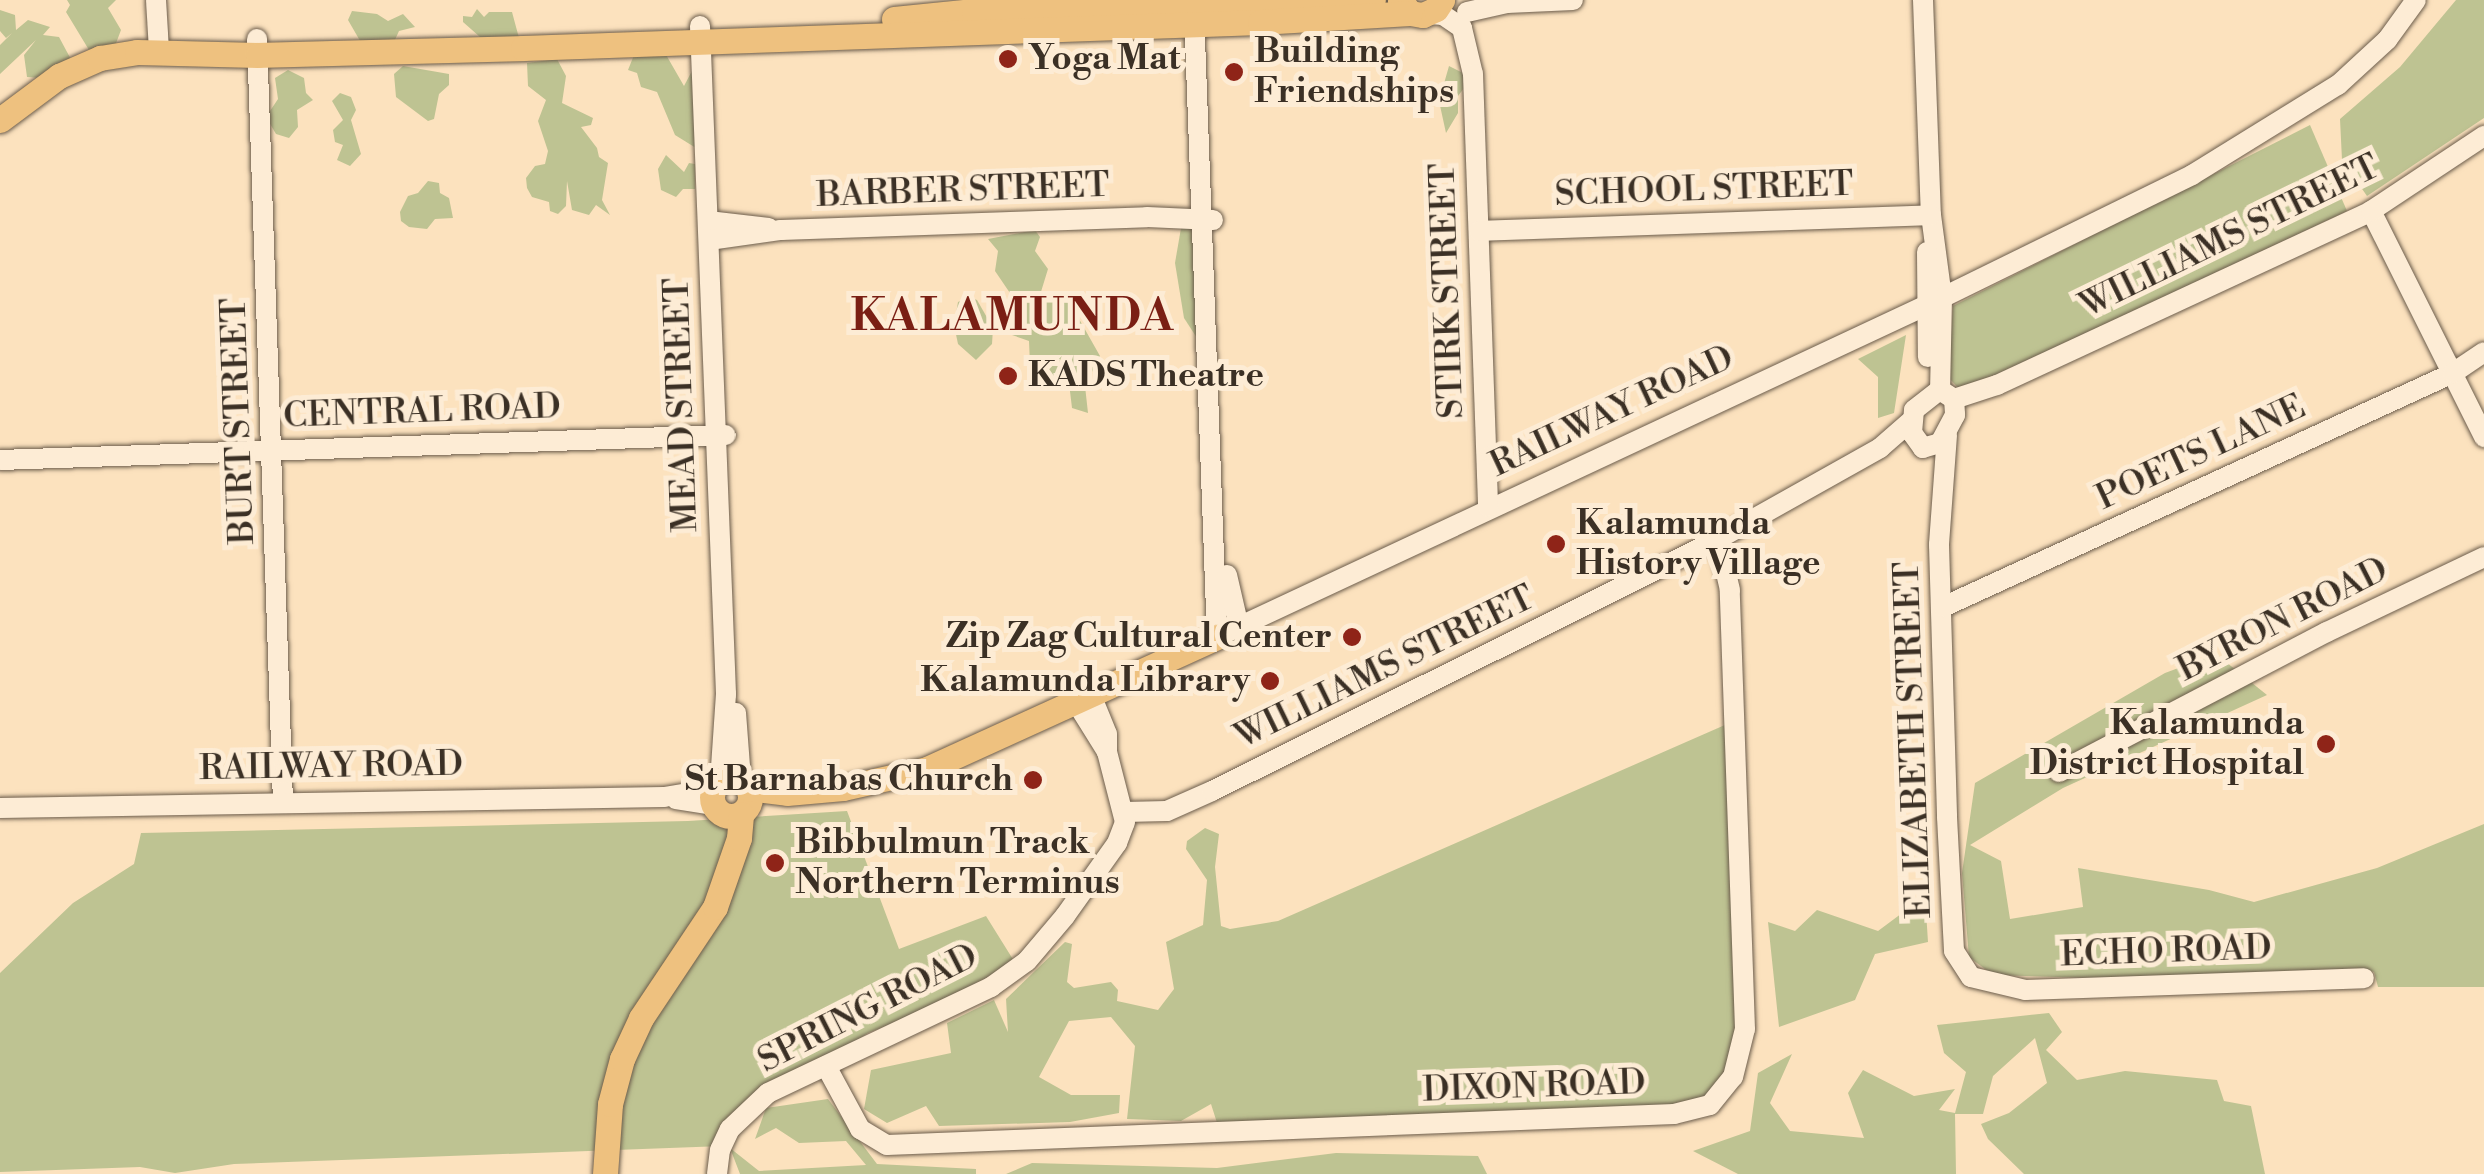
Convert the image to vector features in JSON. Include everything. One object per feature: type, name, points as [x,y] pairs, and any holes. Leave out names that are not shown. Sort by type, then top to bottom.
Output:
[{"type":"main road","points":[[1201,14],[1373,0]]},
{"type":"main road","points":[[0,120],[37,89],[78,67],[119,54],[998,21],[1069,12],[1201,14],[1433,6]]},
{"type":"main road","name":"RAILWAY ROAD","points":[[730,797],[867,784],[927,769],[1228,632]]},
{"type":"main road","points":[[605,1174],[610,1104],[622,1059],[641,1018],[705,926],[730,864],[730,797]]},
{"type":"street","points":[[156,0],[159,51]]},
{"type":"street","points":[[1433,6],[1573,0]]},
{"type":"street","points":[[1923,0],[1935,301],[1944,400],[1917,437],[1940,443],[1946,435]]},
{"type":"street","name":"RAILWAY ROAD","points":[[1228,632],[1935,301],[2192,175],[2298,113],[2364,63],[2416,0]]},
{"type":"street","name":"STIRK STREET","points":[[1433,6],[1462,28],[1473,74]]},
{"type":"street","name":"STIRK STREET","points":[[1433,6],[1478,35],[1473,74],[1488,507]]},
{"type":"street","points":[[1201,14],[1220,547],[1228,632]]},
{"type":"street","name":"MEAD STREET","points":[[707,33],[730,797]]},
{"type":"street","name":"BURT STREET","points":[[258,47],[283,802]]},
{"type":"street","name":"WILLIAMS STREET","points":[[1944,400],[1997,385],[2371,210],[2484,136]]},
{"type":"street","points":[[2371,210],[2484,437]]},
{"type":"street","name":"BARBER STREET","points":[[714,231],[1208,213]]},
{"type":"street","name":"SCHOOL STREET","points":[[1478,231],[1932,215]]},
{"type":"street","name":"POETS LANE","points":[[1943,607],[2453,373],[2484,352]]},
{"type":"street","name":"ELIZABETH STREET","points":[[1944,400],[1946,435],[1939,495],[1954,951],[1971,977]]},
{"type":"street","name":"CENTRAL ROAD","points":[[0,460],[720,435]]},
{"type":"street","name":"WILLIAMS STREET","points":[[1125,812],[1159,812],[1200,796],[1718,539],[1880,448],[1917,437]]},
{"type":"street","name":"ELIZABETH STREET","points":[[1917,437],[1939,495]]},
{"type":"street","name":"DIXON ROAD","points":[[826,1066],[860,1129],[887,1144],[1674,1114],[1710,1105],[1733,1077],[1746,1030],[1730,590],[1718,539]]},
{"type":"street","name":"BYRON ROAD","points":[[2060,772],[2327,632],[2484,557]]},
{"type":"street","points":[[1083,699],[1107,734],[1107,752],[1125,812]]},
{"type":"street","name":"RAILWAY ROAD","points":[[0,808],[730,797]]},
{"type":"street","name":"SPRING ROAD","points":[[717,1174],[720,1150],[748,1110],[768,1093],[959,1005],[1026,961],[1117,843],[1125,812]]},
{"type":"street","name":"ECHO ROAD","points":[[1971,977],[2026,990],[2364,978]]},
{"type":"green space","points":[[67,0],[116,0],[108,8],[121,30],[115,46],[89,50],[66,12],[70,5]]},
{"type":"green space","points":[[2456,0],[2484,0],[2484,118],[2367,196],[2342,160],[2340,119],[2400,67]]},
{"type":"green space","points":[[477,9],[484,17],[489,12],[512,12],[519,38],[480,37],[463,22],[463,16],[472,17]]},
{"type":"green space","points":[[0,10],[15,15],[16,30],[28,20],[50,27],[43,35],[59,37],[74,65],[41,78],[27,77],[24,55],[36,40],[0,74],[0,45],[12,33],[6,38],[0,31]]},
{"type":"green space","points":[[352,11],[377,14],[388,21],[403,14],[415,27],[399,31],[394,42],[363,46],[348,20]]},
{"type":"green space","points":[[665,53],[684,86],[693,69],[696,148],[675,135],[657,92],[641,87],[637,73],[628,70],[634,55]]},
{"type":"green space","points":[[557,59],[566,76],[562,103],[593,118],[591,125],[581,127],[599,157],[608,163],[602,200],[610,215],[596,205],[589,215],[572,210],[567,181],[566,206],[558,214],[550,211],[549,202],[532,197],[527,188],[526,178],[535,166],[545,164],[548,151],[538,121],[546,100],[528,86],[527,63]]},
{"type":"green space","points":[[403,66],[449,74],[449,85],[439,94],[434,119],[428,121],[396,97],[394,74]]},
{"type":"green space","points":[[1449,66],[1463,73],[1464,88],[1458,96],[1458,113],[1446,133],[1439,101]]},
{"type":"green space","points":[[288,70],[304,78],[306,93],[313,100],[297,110],[298,127],[289,138],[276,134],[266,117],[278,99],[275,78]]},
{"type":"green space","points":[[340,93],[351,97],[356,110],[351,120],[361,154],[350,166],[337,160],[343,145],[335,142],[333,130],[343,120],[332,101]]},
{"type":"green space","points":[[2310,125],[2347,211],[1963,393],[1948,377],[1953,306]]},
{"type":"green space","points":[[666,155],[684,172],[689,163],[695,164],[695,189],[683,189],[676,197],[661,190],[658,169]]},
{"type":"green space","points":[[428,181],[439,183],[440,193],[449,198],[453,218],[435,219],[427,229],[409,227],[401,221],[400,212],[408,196],[418,193]]},
{"type":"green space","points":[[1194,227],[1197,338],[1184,318],[1175,263],[1181,228]]},
{"type":"green space","points":[[1035,230],[1040,237],[1035,251],[1048,269],[1040,295],[1070,303],[1100,356],[1085,386],[1088,413],[1072,408],[1069,383],[1054,391],[1044,386],[1030,365],[1029,341],[1012,335],[1007,311],[993,308],[997,300],[1008,306],[1012,296],[995,271],[998,251],[988,239]]},
{"type":"green space","points":[[969,297],[977,300],[993,328],[992,344],[976,360],[958,344],[954,325],[958,302]]},
{"type":"green space","points":[[1906,335],[1894,413],[1878,418],[1878,377],[1858,359]]},
{"type":"green space","points":[[2216,654],[2267,695],[2063,788],[1970,845],[2001,861],[2010,919],[2083,907],[2078,868],[2209,890],[2254,902],[2377,868],[2484,824],[2484,987],[2378,987],[2374,972],[2365,969],[2092,978],[1993,975],[1969,957],[1962,873],[1975,783],[2165,673]]},
{"type":"green space","points":[[1734,721],[1745,1029],[1710,1105],[1218,1126],[1211,1104],[1181,1121],[1127,1119],[1135,1046],[1111,1017],[1069,1021],[1039,1077],[1071,1095],[1120,1095],[1119,1113],[1070,1122],[939,1126],[926,1106],[887,1123],[864,1109],[871,1070],[951,1053],[947,1023],[994,1000],[1008,1032],[1006,999],[1065,942],[1072,944],[1067,982],[1074,988],[1111,982],[1118,990],[1117,1001],[1158,1010],[1174,989],[1166,942],[1203,925],[1207,880],[1186,849],[1187,841],[1205,828],[1219,834],[1215,867],[1221,926],[1230,929],[1278,921]]},
{"type":"green space","points":[[847,811],[899,949],[986,916],[1014,961],[946,1002],[868,1033],[823,1062],[750,1098],[723,1146],[234,1164],[175,1173],[140,1167],[0,1172],[0,973],[73,903],[134,864],[141,833],[688,821]]},
{"type":"green space","points":[[1925,896],[1928,942],[1875,954],[1855,1000],[1779,1027],[1768,922],[1795,931],[1817,910],[1878,931]]},
{"type":"green space","points":[[2049,1013],[2062,1032],[2046,1050],[2077,1080],[2125,1071],[2217,1080],[2224,1101],[2251,1106],[2265,1174],[2024,1174],[1988,1139],[1981,1124],[2009,1113],[2047,1083],[2035,1038],[1993,1076],[1983,1114],[1955,1114],[1956,1174],[1738,1174],[1693,1151],[1750,1131],[1758,1073],[1792,1054],[1770,1103],[1790,1131],[1864,1138],[1848,1093],[1863,1070],[1914,1096],[1955,1089],[1939,1110],[1955,1113],[1966,1072],[1944,1053],[1937,1025]]},
{"type":"green space","points":[[828,1099],[877,1164],[976,1169],[976,1174],[740,1174],[730,1148],[759,1171],[866,1165],[846,1141],[799,1143],[776,1128],[755,1139],[766,1108]]},
{"type":"green space","points":[[1336,1153],[1478,1156],[1487,1174],[1006,1174],[1032,1163],[1217,1168]]},
{"type":"place","name":"Yoga Mat","points":[[1008,59]]},
{"type":"place","name":"Building Friendships","points":[[1234,72]]},
{"type":"place","name":"KADS Theatre","points":[[1008,376]]},
{"type":"place","name":"Kalamunda History Village","points":[[1556,544]]},
{"type":"place","name":"Zip Zag Cultural Center","points":[[1352,637]]},
{"type":"place","name":"Kalamunda Library","points":[[1270,681]]},
{"type":"place","name":"Kalamunda District Hospital","points":[[2326,744]]},
{"type":"place","name":"St Barnabas Church","points":[[1033,780]]},
{"type":"place","name":"Bibbulmun Track Northern Terminus","points":[[775,863]]},
{"type":"district","name":"KALAMUNDA","points":[[1013,317]]}]
